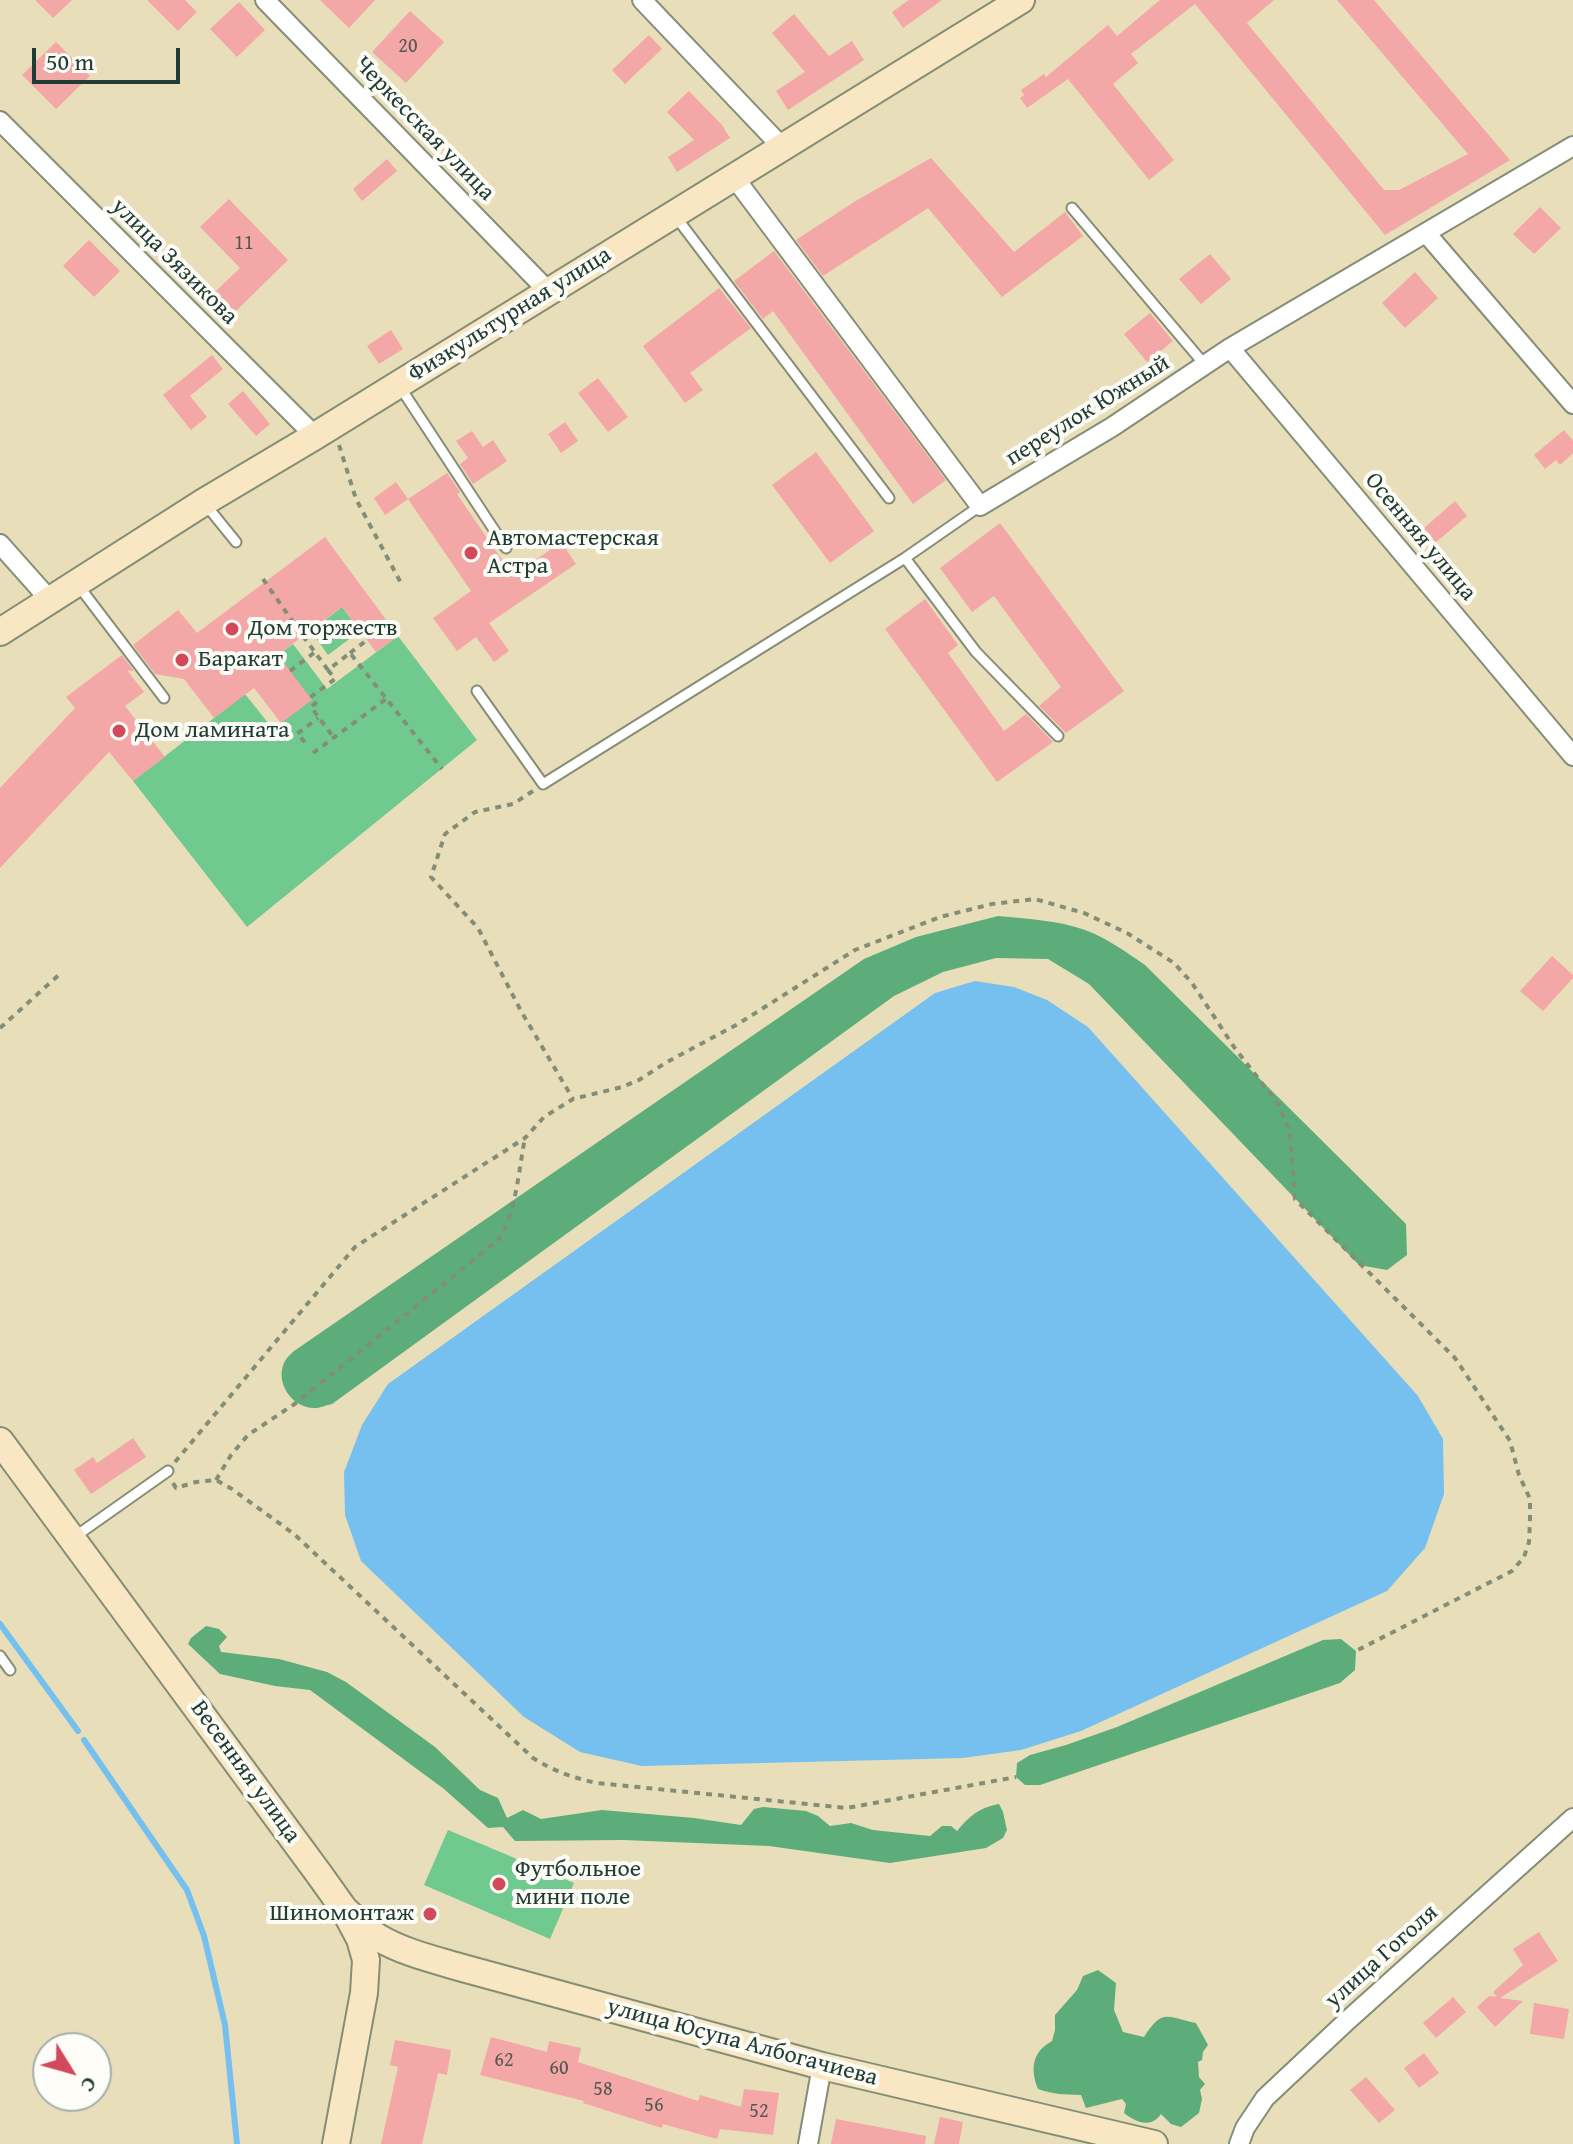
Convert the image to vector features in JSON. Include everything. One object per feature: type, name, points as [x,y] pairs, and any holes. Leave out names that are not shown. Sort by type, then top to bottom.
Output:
[{"type":"street","name":"Черкесская улица","points":[[265,0],[549,292]]},
{"type":"street","points":[[642,0],[782,147]]},
{"type":"street","name":"Физкультурная улица","points":[[0,632],[204,502],[1021,0]]},
{"type":"street","name":"улица Зязикова","points":[[0,121],[324,430]]},
{"type":"street","name":"переулок Южный","points":[[980,506],[1112,427],[1230,348],[1573,146]]},
{"type":"street","points":[[734,177],[980,506]]},
{"type":"street","points":[[1426,233],[1573,404]]},
{"type":"street","name":"Осенняя улица","points":[[1230,348],[1573,756]]},
{"type":"street","points":[[0,544],[49,599]]},
{"type":"street","name":"Весенняя улица","points":[[0,1441],[344,1909],[364,1950],[364,1993],[336,2144]]},
{"type":"street","name":"улица Гоголя","points":[[1239,2144],[1245,2128],[1265,2098],[1573,1818]]},
{"type":"street","name":"улица Юсупа Албогачиева","points":[[344,1909],[376,1936],[422,1956],[822,2066],[1154,2144]]},
{"type":"street","points":[[808,2144],[822,2066]]},
{"type":"lane","points":[[1072,208],[1205,365]]},
{"type":"lane","points":[[674,214],[889,498]]},
{"type":"lane","points":[[398,384],[506,548]]},
{"type":"lane","points":[[204,502],[236,542]]},
{"type":"lane","points":[[477,691],[543,784],[905,558],[980,506]]},
{"type":"lane","points":[[905,558],[976,652],[1058,736]]},
{"type":"lane","points":[[76,582],[164,698]]},
{"type":"lane","points":[[73,1538],[168,1471]]},
{"type":"lane","points":[[0,1656],[10,1670]]},
{"type":"path","points":[[324,430],[356,499],[402,585]]},
{"type":"path","points":[[263,579],[293,622]]},
{"type":"path","points":[[303,636],[335,679],[312,696],[317,702],[311,707],[334,738]]},
{"type":"path","points":[[328,670],[367,640]]},
{"type":"path","points":[[290,671],[315,652]]},
{"type":"path","points":[[350,653],[442,769]]},
{"type":"path","points":[[313,753],[386,699]]},
{"type":"path","points":[[305,742],[297,734],[319,718]]},
{"type":"path","points":[[543,784],[513,804],[475,812],[445,834],[431,877],[478,928],[521,1011],[573,1099]]},
{"type":"path","points":[[1016,1777],[847,1808],[597,1783],[559,1773],[533,1758],[294,1534],[216,1480],[176,1488],[168,1471],[355,1247],[525,1138],[544,1117],[573,1099],[630,1084],[738,1024],[855,950],[940,917],[992,904],[1035,899],[1084,913],[1127,933],[1174,963],[1192,983],[1234,1047],[1279,1105],[1290,1133],[1295,1199],[1455,1358],[1510,1441],[1519,1475],[1530,1499],[1529,1542],[1524,1557],[1512,1571],[1356,1651]]},
{"type":"path","points":[[0,1028],[61,973]]},
{"type":"path","points":[[216,1480],[248,1435],[296,1403],[498,1240],[506,1227],[513,1201],[525,1138]]},
{"type":"green space","points":[[342,607],[360,631],[328,655],[311,631]]},
{"type":"green space","points":[[398,636],[477,740],[247,927],[133,781],[245,694],[273,729],[311,700],[278,655],[293,644],[327,689]]},
{"type":"green space","points":[[998,916],[1053,922],[1085,930],[1109,941],[1145,965],[1406,1224],[1407,1255],[1387,1270],[1359,1265],[1089,984],[1048,959],[996,958],[943,972],[894,996],[332,1404],[305,1407],[287,1392],[282,1369],[294,1351],[864,959],[916,937]]},
{"type":"green space","points":[[206,1626],[219,1629],[227,1637],[219,1646],[221,1652],[279,1659],[327,1672],[346,1682],[435,1747],[480,1790],[498,1798],[507,1818],[523,1810],[541,1819],[602,1810],[741,1825],[754,1809],[763,1807],[806,1811],[830,1826],[851,1823],[873,1830],[930,1836],[942,1826],[951,1826],[957,1831],[975,1813],[999,1804],[1007,1830],[1003,1838],[986,1848],[890,1863],[769,1846],[623,1840],[515,1841],[503,1827],[488,1828],[444,1789],[310,1690],[220,1674],[188,1644]]},
{"type":"green space","points":[[1341,1639],[1356,1651],[1355,1670],[1340,1683],[1040,1785],[1025,1785],[1016,1777],[1017,1763],[1030,1755],[1117,1727],[1323,1640]]},
{"type":"green space","name":"Футбольное мини поле","points":[[448,1830],[574,1883],[550,1939],[424,1885]]},
{"type":"green space","points":[[1098,1970],[1116,1983],[1114,2010],[1123,2032],[1144,2037],[1161,2018],[1171,2017],[1196,2023],[1208,2045],[1202,2060],[1198,2062],[1199,2077],[1205,2084],[1200,2090],[1199,2113],[1181,2127],[1171,2124],[1161,2114],[1148,2123],[1133,2119],[1124,2113],[1126,2104],[1122,2099],[1086,2108],[1081,2095],[1038,2089],[1034,2062],[1040,2050],[1052,2041],[1055,2015],[1077,1990],[1083,1976]]},
{"type":"water","points":[[975,981],[1014,987],[1047,1000],[1088,1027],[1418,1396],[1443,1439],[1444,1494],[1425,1548],[1387,1591],[1081,1731],[1021,1750],[963,1758],[642,1766],[580,1752],[524,1717],[361,1561],[345,1515],[344,1472],[362,1425],[388,1384],[935,993]]},
{"type":"building","points":[[35,0],[72,0],[53,18]]},
{"type":"building","points":[[147,0],[185,0],[197,12],[178,31]]},
{"type":"building","points":[[320,0],[375,0],[349,28]]},
{"type":"building","points":[[909,0],[942,0],[903,28],[892,12]]},
{"type":"building","points":[[1160,0],[1274,0],[1247,23],[1384,190],[1399,190],[1468,154],[1337,0],[1374,0],[1510,160],[1385,235],[1195,4],[1131,54],[1138,63],[1113,84],[1174,160],[1149,180],[1068,79],[1027,108],[1020,98],[1024,95],[1021,90],[1044,74],[1046,77],[1108,25],[1117,36]]},
{"type":"building","points":[[239,2],[265,30],[237,57],[210,29]]},
{"type":"building","points":[[410,11],[444,42],[406,83],[372,52]]},
{"type":"building","points":[[794,14],[829,56],[852,41],[864,60],[788,110],[776,91],[805,72],[772,33]]},
{"type":"building","points":[[649,35],[662,49],[625,84],[612,70]]},
{"type":"building","points":[[56,42],[90,76],[56,109],[22,75]]},
{"type":"building","points":[[689,91],[722,125],[730,138],[677,172],[668,157],[694,140],[667,112]]},
{"type":"building","points":[[931,158],[1014,252],[1065,212],[1083,236],[1002,297],[928,208],[823,276],[796,240]]},
{"type":"building","points":[[387,159],[397,171],[362,201],[353,189]]},
{"type":"building","points":[[229,199],[288,260],[235,312],[215,292],[240,268],[200,227]]},
{"type":"building","points":[[1540,207],[1561,228],[1534,254],[1513,234]]},
{"type":"building","points":[[89,240],[120,271],[94,297],[63,266]]},
{"type":"building","points":[[774,251],[946,480],[913,504],[773,311],[763,319],[734,281]]},
{"type":"building","points":[[1210,254],[1231,279],[1201,304],[1179,279]]},
{"type":"building","points":[[1415,272],[1438,298],[1405,328],[1382,303]]},
{"type":"building","points":[[719,288],[751,328],[690,373],[703,390],[685,403],[643,346]]},
{"type":"building","points":[[1150,313],[1173,341],[1147,362],[1124,334]]},
{"type":"building","points":[[391,330],[403,349],[379,364],[367,346]]},
{"type":"building","points":[[212,355],[223,369],[190,396],[207,417],[191,430],[163,395]]},
{"type":"building","points":[[598,378],[628,417],[608,432],[578,393]]},
{"type":"building","points":[[243,391],[270,424],[256,436],[228,404]]},
{"type":"building","points":[[565,422],[578,441],[561,453],[548,434]]},
{"type":"building","points":[[1564,430],[1573,441],[1573,453],[1560,465],[1556,460],[1545,469],[1534,455]]},
{"type":"building","points":[[472,431],[483,447],[493,440],[507,461],[473,484],[460,464],[468,458],[456,441]]},
{"type":"building","points":[[816,452],[874,531],[830,563],[772,485]]},
{"type":"building","name":"Автомастерская Астра","points":[[447,473],[460,492],[457,494],[513,576],[561,542],[576,564],[489,623],[509,651],[494,662],[476,637],[457,651],[433,618],[471,591],[408,499]]},
{"type":"building","points":[[396,482],[408,499],[385,515],[374,498]]},
{"type":"building","points":[[1455,501],[1467,516],[1435,543],[1423,529]]},
{"type":"building","points":[[1000,523],[1124,691],[1066,733],[1039,706],[1061,687],[994,596],[972,612],[940,568]]},
{"type":"building","points":[[325,537],[398,636],[376,652],[342,607],[303,636],[278,655],[312,700],[281,723],[254,688],[214,718],[184,679],[155,674],[133,645],[178,610],[197,633]]},
{"type":"building","points":[[925,599],[958,645],[948,653],[1004,731],[1026,714],[1053,742],[997,782],[885,629]]},
{"type":"building","points":[[122,655],[134,671],[127,670],[144,692],[125,706],[165,757],[133,781],[109,752],[0,868],[0,788],[75,708],[66,697]]},
{"type":"building","points":[[1552,956],[1573,978],[1543,1011],[1520,991]]},
{"type":"building","points":[[133,1438],[146,1457],[91,1494],[74,1470],[93,1457],[97,1463]]},
{"type":"building","points":[[1539,1932],[1558,1961],[1500,1998],[1523,2001],[1495,2027],[1477,2007],[1489,1996],[1497,1997],[1493,1992],[1523,1965],[1513,1949]]},
{"type":"building","points":[[1453,1997],[1466,2012],[1436,2038],[1423,2023]]},
{"type":"building","points":[[1534,2003],[1569,2009],[1564,2039],[1530,2034]]},
{"type":"building","points":[[491,2037],[547,2052],[549,2041],[581,2048],[578,2062],[698,2101],[700,2095],[741,2107],[744,2089],[779,2093],[773,2135],[720,2129],[717,2139],[663,2124],[662,2128],[584,2101],[480,2075]]},
{"type":"building","points":[[395,2040],[451,2050],[447,2075],[438,2073],[422,2144],[381,2144],[398,2067],[390,2065]]},
{"type":"building","points":[[1424,2053],[1439,2073],[1419,2088],[1404,2068]]},
{"type":"building","points":[[1366,2077],[1395,2110],[1379,2123],[1350,2090]]},
{"type":"building","points":[[940,2117],[963,2122],[959,2144],[934,2144]]},
{"type":"building","points":[[836,2119],[926,2136],[925,2144],[831,2144]]},
{"type":"waterway","points":[[0,1624],[78,1731]]},
{"type":"waterway","points":[[84,1740],[187,1890],[204,1936],[225,2025],[237,2144]]},
{"type":"place","name":"Автомастерская Астра","points":[[471,553]]},
{"type":"place","name":"Дом торжеств","points":[[232,629]]},
{"type":"place","name":"Баракат","points":[[182,660]]},
{"type":"place","name":"Дом ламината","points":[[119,731]]},
{"type":"place","name":"Футбольное мини поле","points":[[499,1884]]},
{"type":"place","name":"Шиномонтаж","points":[[430,1914]]}]
